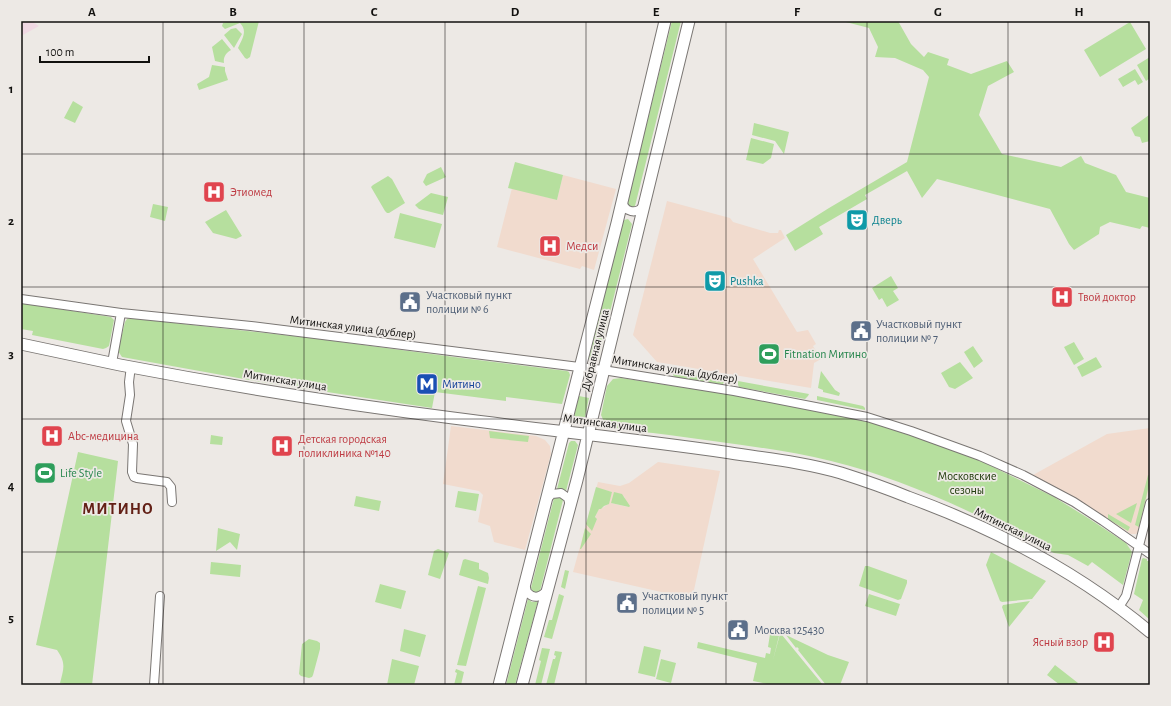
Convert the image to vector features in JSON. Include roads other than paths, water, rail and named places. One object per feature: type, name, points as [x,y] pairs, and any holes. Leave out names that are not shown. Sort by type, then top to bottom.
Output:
[{"type":"main road","name":"Дубравная улица","points":[[499,685],[617,223],[665,21]]},
{"type":"main road","name":"Дубравная улица","points":[[522,685],[570,507],[689,21]]},
{"type":"main road","name":"Митинская улица","points":[[21,344],[112,363],[348,403],[760,457],[806,465],[842,474],[933,506],[1034,552],[1119,607],[1150,632]]},
{"type":"street","points":[[622,198],[623,205],[626,209],[631,211],[640,210],[645,202]]},
{"type":"street","points":[[617,223],[624,215],[630,215],[634,216],[637,220],[638,228]]},
{"type":"street","name":"Митинская улица (дублер)","points":[[21,298],[121,313],[238,325],[603,370],[734,391],[872,418],[980,456],[1045,486],[1103,521],[1150,554]]},
{"type":"street","points":[[112,363],[121,313]]},
{"type":"street","points":[[131,366],[129,382],[130,395],[126,421],[133,444],[132,472],[134,477],[137,478],[167,482],[171,487],[172,502]]},
{"type":"street","points":[[546,500],[552,494],[561,493],[568,498],[570,507]]},
{"type":"street","points":[[1119,607],[1126,596],[1150,503]]},
{"type":"street","points":[[525,583],[525,589],[533,597],[543,595],[548,589]]},
{"type":"street","points":[[154,685],[160,596]]},
{"type":"place","name":"Этиомед","points":[[214,192]]},
{"type":"place","name":"Дверь","points":[[857,220]]},
{"type":"place","name":"Медси","points":[[550,246]]},
{"type":"place","name":"Pushka","points":[[715,281]]},
{"type":"place","name":"Твой доктор","points":[[1062,297]]},
{"type":"place","name":"Участковый пункт полиции № 6","points":[[410,302]]},
{"type":"place","name":"Участковый пункт полиции № 7","points":[[861,331]]},
{"type":"place","name":"Fitnation Митино","points":[[769,354]]},
{"type":"place","name":"Митино","points":[[427,384]]},
{"type":"place","name":"Abc-медицина","points":[[52,436]]},
{"type":"place","name":"Детская городская поликлиника №140","points":[[282,446]]},
{"type":"place","name":"Life Style","points":[[45,473]]},
{"type":"place","name":"Участковый пункт полиции № 5","points":[[627,603]]},
{"type":"place","name":"Москва 125430","points":[[738,630]]},
{"type":"place","name":"Ясный взор","points":[[1104,642]]},
{"type":"district","name":"МИТИНО","points":[[118,508]]},
{"type":"park label","name":"Московские сезоны","points":[[967,483]]}]
